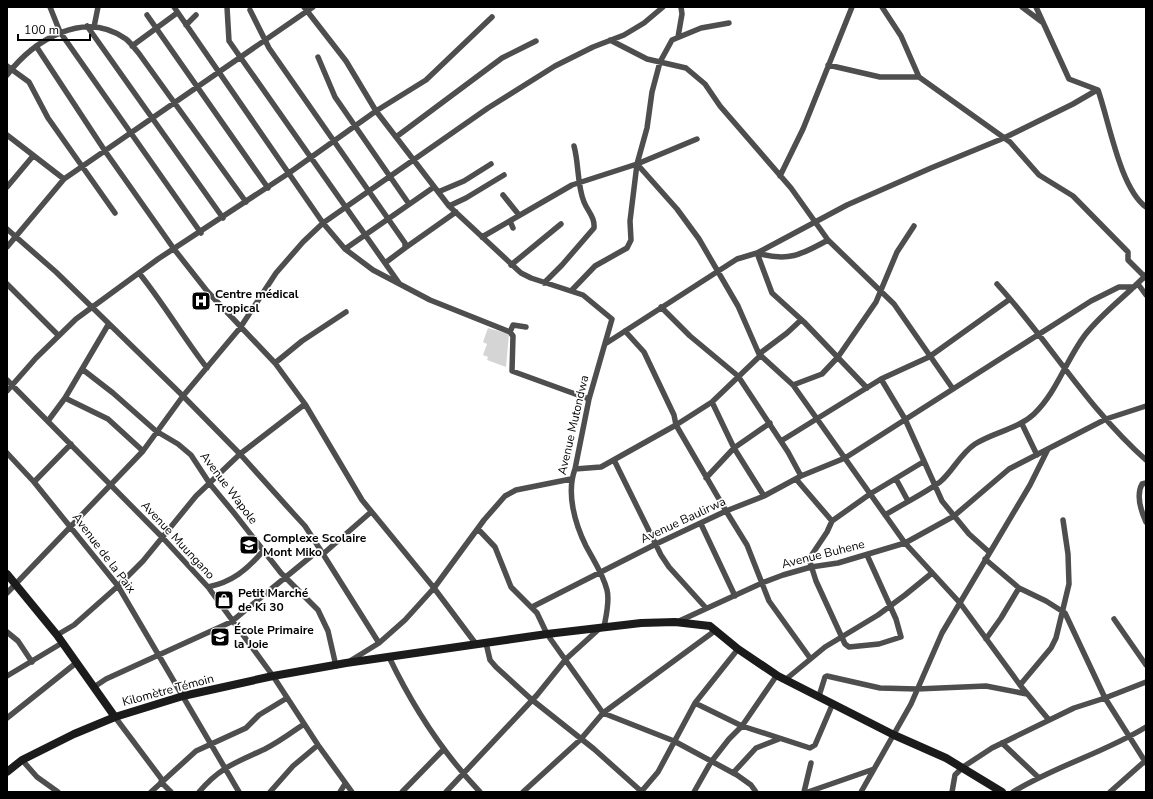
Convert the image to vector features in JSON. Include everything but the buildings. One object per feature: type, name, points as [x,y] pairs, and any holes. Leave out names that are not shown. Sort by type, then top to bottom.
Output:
[{"type":"main road","points":[[7,574],[57,635],[115,717]]},
{"type":"main road","name":"Kilomètre Témoin","points":[[7,772],[22,760],[68,736],[115,717],[183,696],[273,676],[336,666],[346,663],[476,644],[641,623],[675,622],[702,624],[716,630]]},
{"type":"main road","points":[[716,630],[738,649],[785,680],[894,735],[963,767],[1002,792]]},
{"type":"street","points":[[50,7],[60,32],[201,233]]},
{"type":"street","points":[[94,27],[98,7]]},
{"type":"street","points":[[174,7],[290,173],[323,224],[345,249],[367,267],[430,300],[510,332],[513,336],[512,371],[589,399]]},
{"type":"street","points":[[227,7],[228,41],[312,157],[399,284]]},
{"type":"street","points":[[7,247],[64,179],[266,40],[305,9],[313,7]]},
{"type":"street","points":[[7,593],[143,450],[183,396],[240,328],[276,273],[303,242],[323,224],[488,108],[555,66],[624,35],[644,23],[663,7]]},
{"type":"street","points":[[678,37],[682,14],[681,7]]},
{"type":"street","points":[[780,176],[802,129],[852,7]]},
{"type":"street","points":[[882,7],[901,36],[919,77],[1010,142],[1039,174],[1074,196],[1128,252],[1128,260],[1145,277],[1102,315],[1085,336],[1064,368],[1055,387],[1045,402],[1022,424],[1001,431],[975,444],[960,456],[941,481],[885,515]]},
{"type":"street","points":[[1022,7],[1044,24]]},
{"type":"street","points":[[1036,7],[1069,79],[1097,90],[1104,108],[1112,142],[1129,184],[1137,200],[1146,207]]},
{"type":"street","points":[[305,9],[346,61],[376,112],[449,206],[511,265],[526,276],[544,283],[572,290],[594,266],[627,248],[630,244],[630,221],[637,164],[660,62],[670,42],[678,37],[701,28],[729,23]]},
{"type":"street","points":[[250,10],[269,48],[388,218],[405,243],[405,248]]},
{"type":"street","points":[[132,46],[178,13]]},
{"type":"street","points":[[147,15],[268,188]]},
{"type":"street","points":[[186,25],[196,15]]},
{"type":"street","points":[[7,391],[58,335],[92,308],[174,249],[201,233],[290,173],[376,112],[426,80],[492,17]]},
{"type":"street","points":[[87,26],[223,218]]},
{"type":"street","points":[[7,75],[9,68],[36,46],[60,32],[87,26],[108,29],[126,40],[132,46],[246,202]]},
{"type":"street","points":[[610,40],[646,59],[686,68],[703,83],[720,106],[791,188],[828,240],[894,304],[929,357],[953,389]]},
{"type":"street","points":[[396,137],[497,61],[536,41]]},
{"type":"street","points":[[36,46],[105,151],[174,249],[207,291],[240,328],[275,363],[305,404],[341,466],[371,512],[434,588],[476,644]]},
{"type":"street","points":[[318,57],[335,96],[354,127],[409,204]]},
{"type":"street","points":[[828,65],[880,77],[919,77]]},
{"type":"street","points":[[9,68],[28,82],[48,118],[115,213]]},
{"type":"street","points":[[605,344],[737,259],[757,253],[847,205],[1004,138],[1073,104],[1097,90]]},
{"type":"street","points":[[7,135],[64,179]]},
{"type":"street","points":[[482,237],[563,190],[580,182],[637,164],[697,139]]},
{"type":"street","points":[[544,283],[562,265],[594,228],[592,216],[581,192],[578,161],[574,146]]},
{"type":"street","points":[[7,187],[33,156]]},
{"type":"street","points":[[345,249],[409,204],[436,189],[464,182],[490,164]]},
{"type":"street","points":[[637,164],[676,209],[699,239],[738,306],[760,355],[793,385],[905,543],[960,604],[1020,686],[1050,720]]},
{"type":"street","points":[[449,206],[466,198],[504,174]]},
{"type":"street","points":[[503,195],[519,215]]},
{"type":"street","points":[[386,263],[456,212]]},
{"type":"street","points":[[510,220],[513,228]]},
{"type":"street","points":[[511,265],[561,224]]},
{"type":"street","points":[[793,385],[822,374],[838,357],[881,292],[897,252],[914,226]]},
{"type":"street","points":[[7,229],[56,272],[183,396],[240,454],[305,526],[379,643]]},
{"type":"street","points":[[757,253],[773,258],[798,256],[828,240]]},
{"type":"street","points":[[757,253],[772,293],[801,320],[867,388]]},
{"type":"street","points":[[139,273],[160,299],[189,345],[207,368]]},
{"type":"street","points":[[7,284],[58,335]]},
{"type":"street","points":[[997,284],[1106,419],[1146,460]]},
{"type":"street","points":[[1136,285],[1146,296]]},
{"type":"street","name":"Avenue Baulirwa","points":[[532,607],[656,544],[726,511],[764,496],[798,477],[845,458],[1091,301],[1117,287],[1136,285]]},
{"type":"street","name":"Avenue Mutondwa","points":[[572,290],[583,295],[612,319],[589,399],[575,469],[571,480],[571,498],[581,534],[601,572],[608,592],[602,628]]},
{"type":"street","points":[[781,441],[881,379],[929,357],[1010,299]]},
{"type":"street","points":[[661,307],[690,336],[738,376],[781,441],[798,477],[832,521]]},
{"type":"street","points":[[275,363],[302,341],[346,312]]},
{"type":"street","points":[[575,469],[601,467],[676,425],[712,402],[760,355],[801,320]]},
{"type":"street","points":[[48,421],[65,398],[108,324]]},
{"type":"street","points":[[510,332],[513,325],[526,327]]},
{"type":"street","points":[[625,331],[644,352],[674,415],[676,425],[747,545],[769,601],[810,658]]},
{"type":"street","name":"Avenue Wapole","points":[[82,369],[113,393],[156,432],[185,449],[210,484],[234,512],[284,577],[321,614],[328,631],[336,666]]},
{"type":"street","points":[[881,379],[905,419],[923,462],[942,501],[970,534],[989,552]]},
{"type":"street","name":"Avenue Muungano","points":[[7,380],[162,537],[208,587],[231,622],[273,676],[318,745],[352,792]]},
{"type":"street","points":[[65,398],[108,420],[143,450]]},
{"type":"street","points":[[712,402],[734,448],[764,496]]},
{"type":"street","points":[[57,635],[74,624],[118,586],[143,561],[196,496],[240,454],[305,404]]},
{"type":"street","name":"Avenue Buhene","points":[[675,622],[762,583],[811,567],[838,564],[905,543],[954,516],[1009,469],[1106,419],[1146,406]]},
{"type":"street","points":[[706,478],[734,448],[770,423]]},
{"type":"street","points":[[1022,424],[1037,455]]},
{"type":"street","points":[[34,482],[71,444]]},
{"type":"street","points":[[861,792],[894,735],[917,689],[942,633],[989,552],[1027,491],[1048,449]]},
{"type":"street","name":"Avenue de la Paix","points":[[7,452],[34,482],[118,586],[160,655],[239,792]]},
{"type":"street","points":[[614,460],[656,544],[670,567],[706,608]]},
{"type":"street","points":[[867,555],[891,606],[901,636],[879,644],[851,648],[845,644],[811,567],[809,559],[828,532],[832,521],[870,494],[923,462]]},
{"type":"street","points":[[896,479],[908,502]]},
{"type":"street","points":[[346,663],[379,643],[405,620],[434,588],[488,515],[510,492],[571,480]]},
{"type":"street","points":[[1146,483],[1142,484],[1139,494],[1142,513],[1146,522]]},
{"type":"street","points":[[94,687],[106,679],[231,622],[284,577],[322,552],[371,512]]},
{"type":"street","points":[[1020,686],[1054,643],[1061,609],[1069,584],[1068,554],[1063,520]]},
{"type":"street","points":[[701,524],[735,596]]},
{"type":"street","points":[[478,529],[495,547],[508,580],[516,592],[532,607],[540,618],[548,634],[603,713],[674,741],[733,773],[751,785],[756,792]]},
{"type":"street","points":[[208,587],[220,584],[248,569],[264,552]]},
{"type":"street","points":[[985,560],[1019,588],[1061,609],[1065,613],[1105,698],[1145,762],[1110,792]]},
{"type":"street","points":[[785,680],[810,658],[841,635],[891,606],[932,573]]},
{"type":"street","points":[[986,639],[1019,588]]},
{"type":"street","points":[[1114,619],[1146,665]]},
{"type":"street","points":[[446,792],[536,695],[566,659],[602,628]]},
{"type":"street","points":[[526,791],[581,738],[603,713],[716,630]]},
{"type":"street","points":[[7,632],[18,641],[32,662]]},
{"type":"street","points":[[7,676],[62,643]]},
{"type":"street","points":[[486,643],[490,660],[531,699],[581,738],[642,792],[658,772],[696,703],[738,649]]},
{"type":"street","points":[[389,657],[402,684],[444,749],[463,774],[480,792]]},
{"type":"street","points":[[7,718],[76,663]]},
{"type":"street","points":[[694,792],[711,762],[729,739],[742,726],[777,675]]},
{"type":"street","points":[[819,696],[825,677],[827,676],[880,688],[917,689],[986,686],[1027,694]]},
{"type":"street","points":[[952,792],[953,780],[963,767],[1002,743],[1074,708],[1146,682]]},
{"type":"street","points":[[151,792],[191,755],[246,728],[259,715],[287,698]]},
{"type":"street","points":[[696,703],[742,726],[810,748],[813,748],[833,704]]},
{"type":"street","points":[[115,717],[171,792]]},
{"type":"street","points":[[199,792],[217,772],[267,748],[304,724]]},
{"type":"street","points":[[1013,792],[1038,777],[1130,737],[1146,727]]},
{"type":"street","points":[[733,773],[756,748],[779,739]]},
{"type":"street","points":[[1002,743],[1038,777]]},
{"type":"street","points":[[270,792],[293,766],[318,745]]},
{"type":"street","points":[[402,792],[444,749]]},
{"type":"street","points":[[22,760],[37,777],[58,792]]},
{"type":"street","points":[[804,792],[811,763]]},
{"type":"street","points":[[808,792],[874,768]]},
{"type":"street","points":[[340,792],[345,784]]},
{"type":"shaded area","points":[[488,328],[509,334],[506,367],[487,360],[488,357],[483,355],[487,344],[483,342]]},
{"type":"place","name":"Centre médical Tropical","points":[[201,301]]},
{"type":"place","name":"Complexe Scolaire Mont Miko","points":[[249,545]]},
{"type":"place","name":"Petit Marché de Ki 30","points":[[224,600]]},
{"type":"place","name":"École Primaire la Joie","points":[[220,637]]}]
